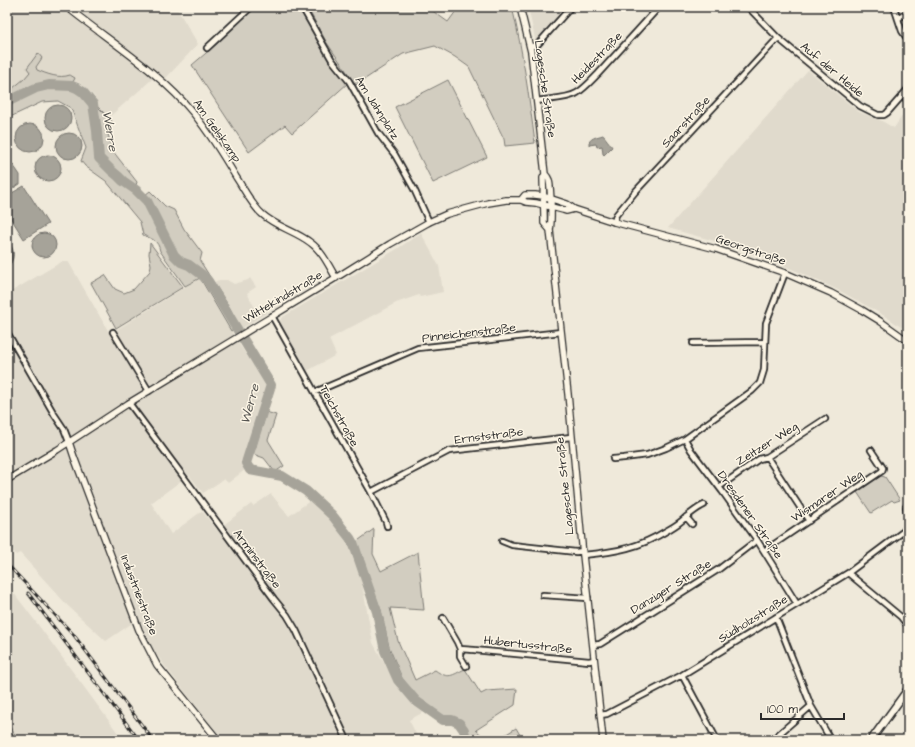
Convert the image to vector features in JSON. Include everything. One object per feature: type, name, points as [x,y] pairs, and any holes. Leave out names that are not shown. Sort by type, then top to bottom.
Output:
[{"type":"main road","points":[[871,740],[908,689]]},
{"type":"street","name":"Am Gelskamp","points":[[67,7],[152,73],[183,102],[214,142],[261,214],[313,244],[336,278]]},
{"type":"street","points":[[207,48],[251,7]]},
{"type":"street","name":"Am Jahnplatz","points":[[302,7],[332,60],[349,80],[378,133],[395,155],[414,189],[429,222]]},
{"type":"street","name":"Lagesche Straße","points":[[520,7],[530,47],[545,174],[548,178],[551,207],[550,230],[603,740]]},
{"type":"street","points":[[530,47],[538,44],[571,7]]},
{"type":"street","name":"Heidestraße","points":[[537,101],[576,94],[598,74],[659,7]]},
{"type":"street","name":"Auf der Heide","points":[[748,7],[778,38],[860,106],[878,115],[884,115],[908,89]]},
{"type":"street","points":[[753,12],[757,7]]},
{"type":"street","points":[[894,7],[902,31],[908,40]]},
{"type":"street","points":[[898,19],[908,11]]},
{"type":"street","name":"Saarstraße","points":[[614,222],[616,215],[635,192],[778,38]]},
{"type":"street","name":"Lagesche Straße","points":[[545,174],[543,178],[544,223],[550,230]]},
{"type":"street","name":"Wittekindstraße","points":[[521,200],[525,195],[543,196]]},
{"type":"street","name":"Georgstraße","points":[[543,196],[567,204],[574,209],[614,222],[716,249],[785,273],[831,293],[862,310],[908,341]]},
{"type":"street","name":"Wittekindstraße","points":[[7,480],[129,403],[400,238],[429,222],[447,214],[488,203],[521,200],[526,202],[536,202],[551,207]]},
{"type":"street","name":"Georgstraße","points":[[551,207],[566,211],[574,209]]},
{"type":"street","points":[[613,458],[647,455],[685,439],[752,391],[760,383],[764,370],[766,323],[785,273]]},
{"type":"street","name":"Teichstraße","points":[[272,316],[371,492],[387,526]]},
{"type":"street","points":[[7,332],[64,429],[69,442]]},
{"type":"street","points":[[113,332],[149,392]]},
{"type":"street","name":"Pinneichenstraße","points":[[315,392],[418,348],[561,332]]},
{"type":"street","points":[[693,343],[765,342]]},
{"type":"street","name":"Arminstraße","points":[[129,403],[287,615],[296,630],[348,740]]},
{"type":"street","name":"Zeitzer Weg","points":[[718,487],[759,459],[767,457],[825,419]]},
{"type":"street","name":"Ernststraße","points":[[371,492],[450,451],[571,437]]},
{"type":"street","name":"Dresdener Straße","points":[[685,439],[691,450],[757,540],[797,604]]},
{"type":"street","name":"Industriestraße","points":[[69,442],[139,630],[157,665],[218,740]]},
{"type":"street","name":"Wismarer Weg","points":[[764,551],[882,471],[883,468],[871,450]]},
{"type":"street","points":[[767,457],[809,521]]},
{"type":"street","points":[[908,504],[906,507],[908,522]]},
{"type":"street","points":[[502,541],[512,545],[583,553],[602,553],[624,549],[647,542],[704,505]]},
{"type":"street","points":[[686,517],[692,524]]},
{"type":"street","name":"Südholzstraße","points":[[600,715],[607,714],[682,675],[848,573],[904,531],[908,525]]},
{"type":"street","name":"Danziger Straße","points":[[593,645],[600,644],[678,596],[757,540]]},
{"type":"street","points":[[848,573],[901,617],[908,626]]},
{"type":"street","points":[[543,595],[588,598]]},
{"type":"street","points":[[776,617],[810,706],[831,740]]},
{"type":"street","points":[[443,618],[457,642],[460,649],[460,656],[466,666]]},
{"type":"street","name":"Hubertusstraße","points":[[460,649],[589,661],[594,660]]},
{"type":"street","points":[[682,675],[716,740]]},
{"type":"street","points":[[772,740],[810,706]]},
{"type":"shaded area","points":[[7,7],[176,7],[198,44],[166,78],[159,73],[108,118],[97,106],[95,97],[80,83],[65,77],[54,75],[24,79],[7,93]]},
{"type":"shaded area","points":[[255,7],[300,7],[326,55],[333,66],[348,83],[292,133],[285,125],[249,152],[192,65],[219,42]]},
{"type":"shaded area","points":[[307,7],[427,7],[448,22],[459,7],[512,7],[523,58],[535,143],[505,146],[504,139],[469,67],[435,46],[403,54],[356,85],[327,43]]},
{"type":"shaded area","points":[[528,7],[568,7],[536,43]]},
{"type":"shaded area","points":[[38,53],[42,58],[36,67],[37,70],[53,76],[70,75],[75,78],[72,84],[77,91],[89,103],[97,106],[112,121],[107,130],[112,150],[137,182],[136,185],[145,195],[150,191],[165,206],[174,210],[184,229],[202,253],[200,261],[230,308],[239,326],[231,331],[200,278],[185,286],[160,251],[158,244],[152,239],[143,235],[140,222],[111,187],[106,181],[85,166],[81,161],[86,148],[71,108],[58,101],[42,102],[8,118],[7,93],[30,72],[27,68]]},
{"type":"shaded area","points":[[808,70],[859,112],[880,120],[894,128],[908,107],[908,332],[869,307],[838,290],[801,273],[729,245],[668,228]]},
{"type":"shaded area","points":[[448,80],[487,157],[433,183],[395,107]]},
{"type":"shaded area","points":[[58,105],[67,109],[71,118],[67,127],[58,131],[49,127],[45,118],[49,109]]},
{"type":"shaded area","points":[[30,124],[40,128],[44,138],[40,148],[30,152],[20,148],[16,138],[20,128]]},
{"type":"shaded area","points":[[69,133],[78,137],[82,146],[78,155],[69,159],[60,155],[56,146],[60,137]]},
{"type":"shaded area","points":[[603,135],[612,147],[604,155],[602,146],[597,147],[596,144],[589,145],[591,139]]},
{"type":"shaded area","points":[[48,155],[57,159],[61,168],[57,177],[48,181],[39,177],[35,168],[39,159]]},
{"type":"shaded area","points":[[7,156],[20,175],[20,184],[7,192]]},
{"type":"shaded area","points":[[24,186],[48,224],[24,239],[7,212],[7,196]]},
{"type":"shaded area","points":[[44,233],[49,234],[55,240],[55,250],[49,256],[44,257],[39,256],[33,250],[32,245],[33,240],[39,234]]},
{"type":"shaded area","points":[[421,233],[439,266],[443,292],[420,297],[419,295],[396,303],[329,339],[336,355],[307,371],[280,323],[281,318],[397,249]]},
{"type":"shaded area","points":[[7,241],[12,247],[13,258],[12,262],[7,268]]},
{"type":"shaded area","points":[[150,243],[183,287],[116,328],[91,283],[105,275],[115,289],[124,293],[134,289],[150,271]]},
{"type":"shaded area","points":[[63,261],[68,261],[110,334],[199,278],[241,347],[267,385],[267,389],[255,420],[255,426],[248,449],[244,459],[240,461],[246,469],[228,483],[224,479],[203,493],[189,475],[151,503],[171,534],[202,511],[217,530],[251,504],[253,506],[271,494],[289,516],[311,500],[330,518],[357,557],[373,643],[399,689],[424,712],[409,720],[419,740],[223,740],[164,665],[153,649],[140,620],[131,624],[106,641],[68,606],[20,553],[16,555],[7,543],[7,294]]},
{"type":"shaded area","points":[[250,278],[256,287],[247,293],[256,310],[268,312],[241,329],[214,282],[219,280],[227,280],[234,284]]},
{"type":"shaded area","points":[[266,412],[276,415],[268,440],[284,466],[275,472],[264,458],[253,454]]},
{"type":"shaded area","points":[[881,476],[885,477],[900,500],[894,502],[892,500],[871,513],[857,492]]},
{"type":"shaded area","points":[[374,529],[373,554],[381,571],[418,552],[424,610],[390,608],[398,641],[415,680],[435,670],[444,675],[450,676],[465,669],[481,694],[487,691],[517,689],[515,705],[476,730],[487,740],[469,740],[465,728],[459,720],[444,718],[417,698],[402,678],[389,647],[381,610],[355,543]]},
{"type":"shaded area","points":[[7,584],[123,740],[19,740],[7,723]]},
{"type":"shaded area","points":[[7,723],[19,740],[7,740]]},
{"type":"shaded area","points":[[516,728],[523,740],[497,740]]},
{"type":"waterway","name":"Werre","points":[[7,102],[36,88],[49,85],[72,86],[77,88],[83,92],[93,104],[99,158],[147,201],[174,255],[181,262],[189,265],[208,281],[271,385],[246,463],[250,470],[282,476],[306,491],[332,515],[354,545],[377,612],[385,651],[398,680],[416,701],[443,720],[452,720],[459,723],[464,730],[466,740]]},
{"type":"railway","points":[[7,564],[73,634],[153,740]]},
{"type":"railway","points":[[28,593],[139,740]]}]
